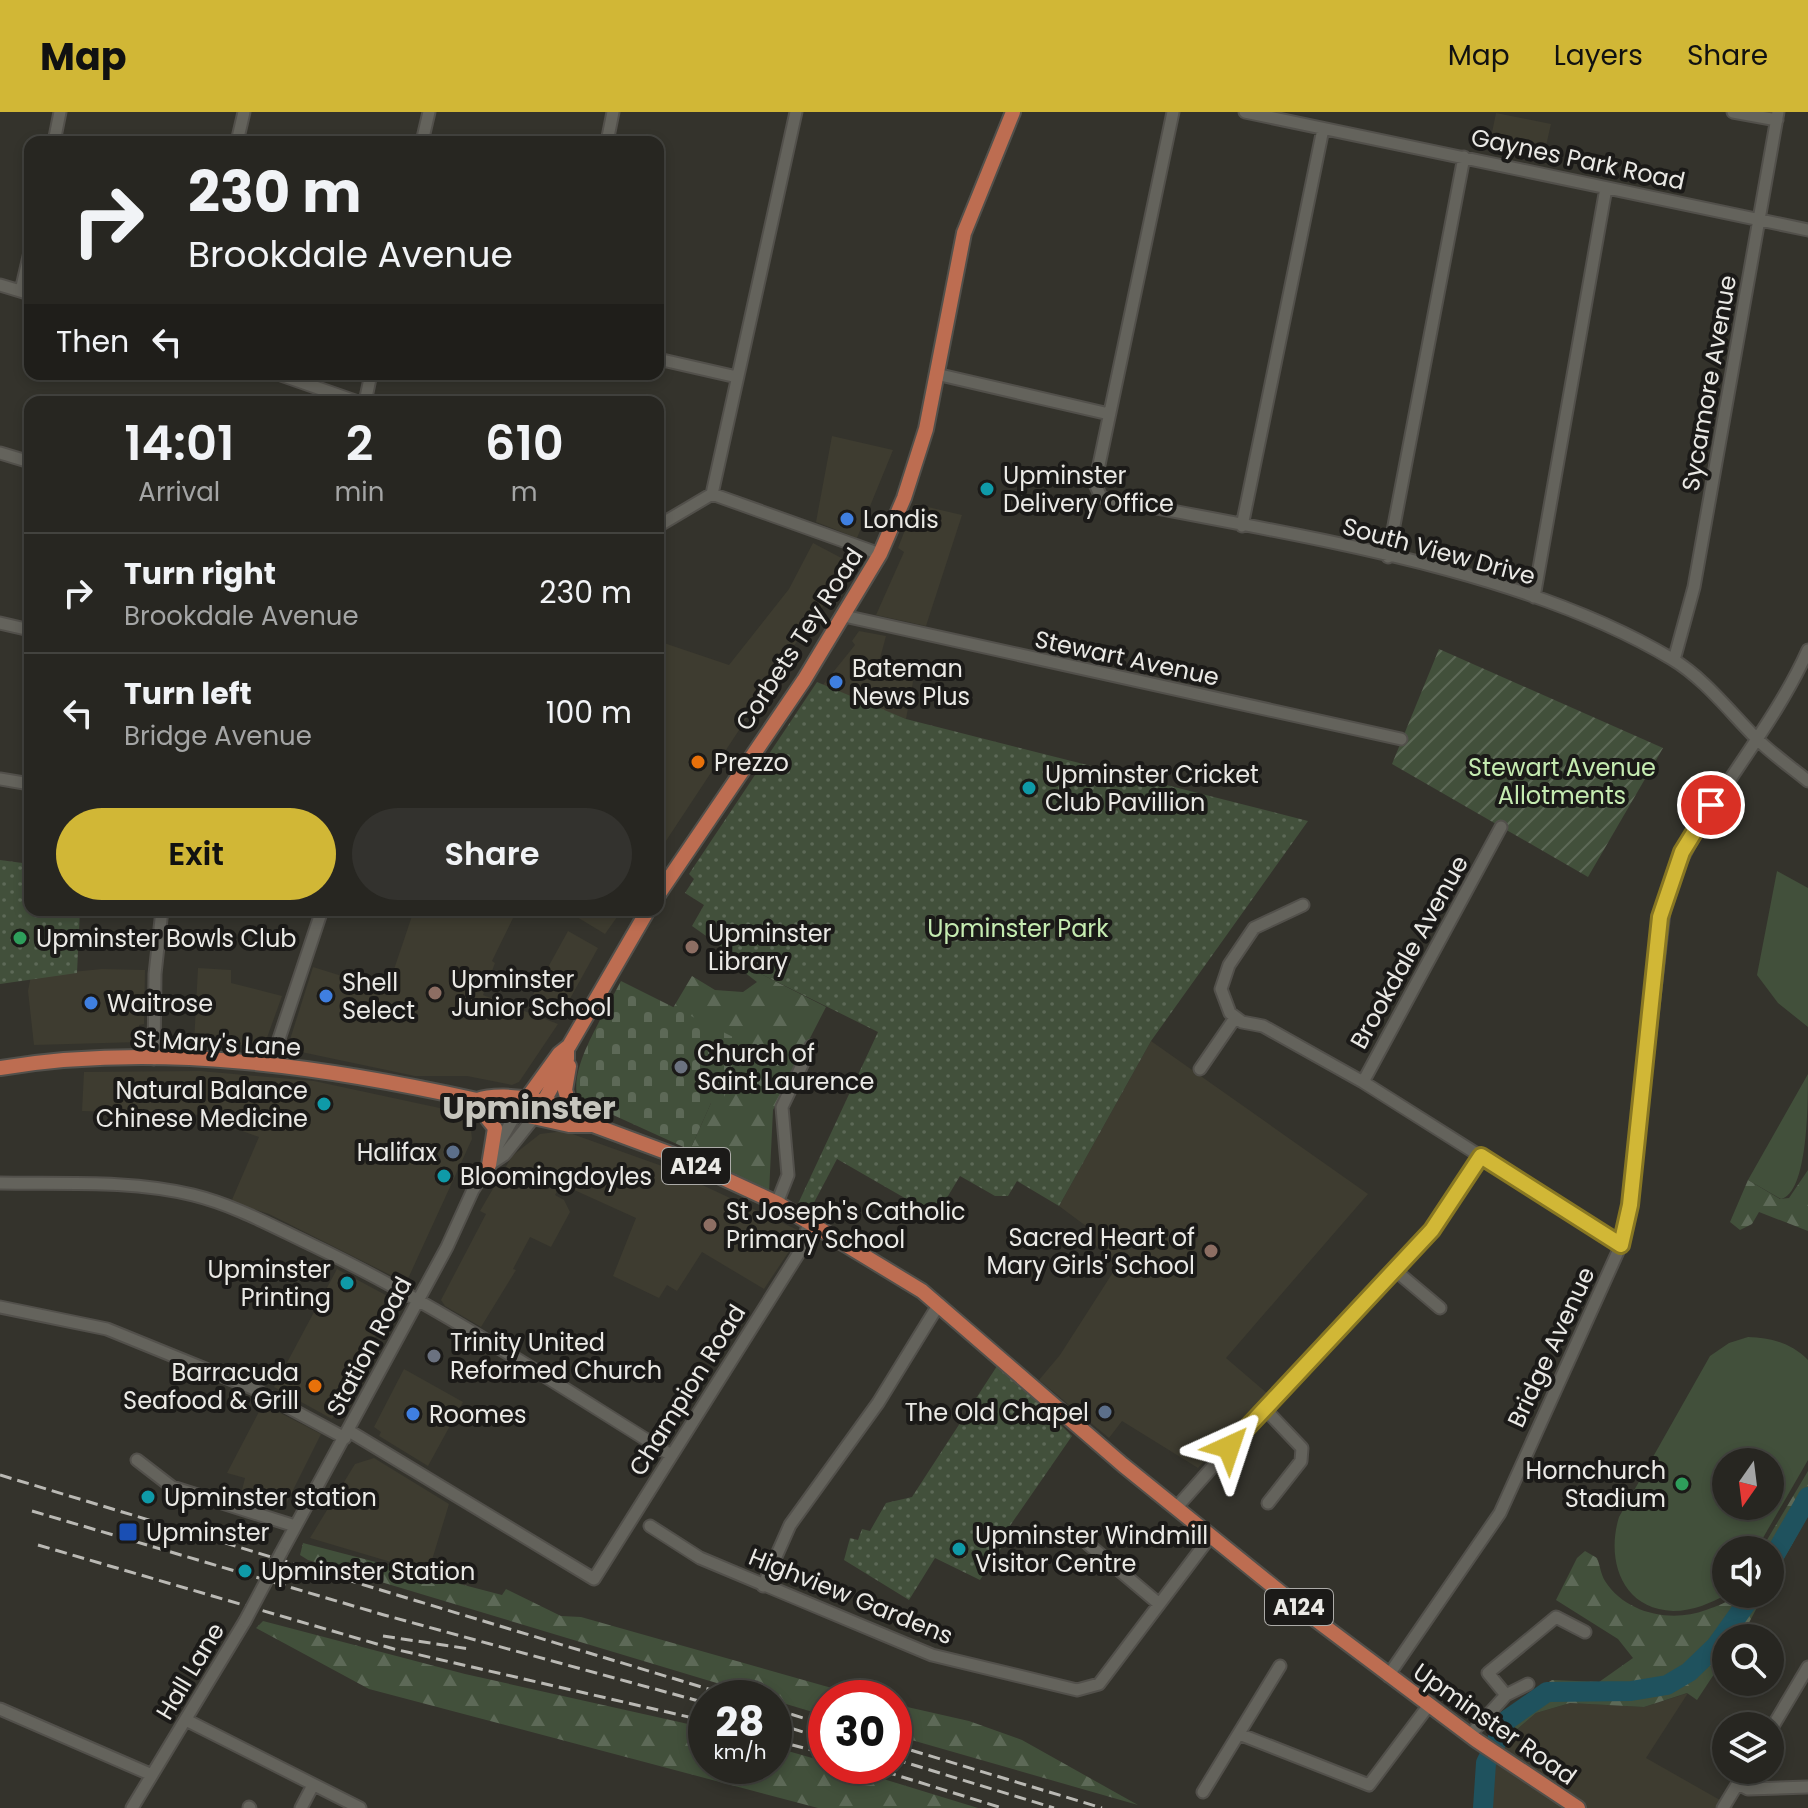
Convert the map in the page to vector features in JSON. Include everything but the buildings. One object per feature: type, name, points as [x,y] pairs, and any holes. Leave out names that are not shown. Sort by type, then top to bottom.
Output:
[{"type":"main road","name":"Corbets Tey Road","points":[[664,886],[844,616],[880,554],[898,513],[926,429],[964,233],[1013,112]]},
{"type":"main road","points":[[535,1116],[567,1059],[568,1048],[645,916]]},
{"type":"main road","points":[[521,1106],[559,1054],[568,1048]]},
{"type":"main road","points":[[568,1048],[565,1090],[571,1110],[593,1125]]},
{"type":"main road","name":"St Mary's Lane","points":[[0,1068],[80,1060],[271,1063],[473,1099],[492,1095],[521,1106],[535,1116],[578,1127],[593,1125],[671,1154],[777,1203],[939,1304],[1210,1537],[1388,1676]]},
{"type":"main road","points":[[473,1099],[495,1128],[492,1162]]},
{"type":"main road","name":"St Mary's Lane","points":[[521,1106],[544,1103],[571,1110]]},
{"type":"main road","name":"Upminster Road","points":[[1388,1676],[1578,1808]]},
{"type":"street","points":[[55,136],[60,112]]},
{"type":"street","points":[[238,136],[244,112]]},
{"type":"street","points":[[423,136],[429,112]]},
{"type":"street","points":[[608,136],[613,112]]},
{"type":"street","points":[[664,522],[712,494],[796,112]]},
{"type":"street","points":[[936,374],[1109,414],[1173,112]]},
{"type":"street","name":"Gaynes Park Road","points":[[1245,112],[1808,230]]},
{"type":"street","points":[[1733,112],[1778,116]]},
{"type":"street","name":"Sycamore Avenue","points":[[1674,660],[1694,587],[1778,116]]},
{"type":"street","points":[[1242,526],[1323,129]]},
{"type":"street","points":[[1388,557],[1464,157]]},
{"type":"street","points":[[1534,597],[1606,188]]},
{"type":"street","points":[[0,285],[24,292]]},
{"type":"street","points":[[664,360],[737,377]]},
{"type":"street","points":[[295,380],[341,396]]},
{"type":"street","name":"South View Drive","points":[[1109,414],[1095,484],[1101,497],[1388,557],[1465,575],[1534,597],[1674,660],[1758,740],[1808,781]]},
{"type":"street","points":[[0,453],[24,460]]},
{"type":"street","points":[[712,494],[880,554]]},
{"type":"street","name":"Stewart Avenue","points":[[844,616],[1401,739]]},
{"type":"street","points":[[0,623],[24,629]]},
{"type":"street","name":"Bridge Avenue","points":[[1388,1676],[1500,1513],[1621,1245],[1630,1205],[1666,895],[1682,852],[1758,740],[1808,650]]},
{"type":"street","points":[[0,779],[24,783]]},
{"type":"street","name":"Brookdale Avenue","points":[[1501,827],[1363,1082],[1621,1245]]},
{"type":"street","points":[[1303,905],[1254,928],[1229,965],[1221,989],[1235,1018],[1263,1026],[1363,1082]]},
{"type":"street","points":[[154,1059],[155,974],[161,916]]},
{"type":"street","points":[[271,1063],[320,916]]},
{"type":"street","points":[[1200,1069],[1235,1018]]},
{"type":"street","points":[[777,1203],[788,1175],[782,1107],[811,1046]]},
{"type":"street","name":"Station Road","points":[[281,1553],[419,1301],[492,1162],[503,1133],[521,1106]]},
{"type":"street","name":"Station Road","points":[[492,1162],[504,1155],[535,1116]]},
{"type":"street","points":[[1176,1508],[1264,1408],[1432,1230],[1481,1156]]},
{"type":"street","points":[[0,1183],[154,1187],[195,1195],[289,1234],[419,1301],[671,1455]]},
{"type":"street","name":"Champion Road","points":[[347,1434],[594,1579],[802,1248],[809,1221]]},
{"type":"street","points":[[1396,1271],[1440,1308]]},
{"type":"street","points":[[763,1586],[790,1525],[878,1403],[939,1304]]},
{"type":"street","points":[[0,1307],[107,1329],[252,1388],[347,1434]]},
{"type":"street","points":[[1264,1408],[1302,1448],[1301,1461],[1268,1503]]},
{"type":"street","points":[[137,1460],[172,1487],[295,1526]]},
{"type":"street","name":"Highview Gardens","points":[[650,1526],[700,1558],[932,1655],[1077,1690],[1099,1684],[1210,1537]]},
{"type":"street","points":[[1088,1544],[1158,1603]]},
{"type":"street","name":"Hall Lane","points":[[132,1808],[245,1621],[281,1553]]},
{"type":"street","points":[[1506,1695],[1488,1673],[1556,1617],[1585,1632]]},
{"type":"street","points":[[1203,1792],[1280,1666]]},
{"type":"street","points":[[1781,1712],[1808,1667]]},
{"type":"street","points":[[1470,1735],[1506,1695],[1528,1684]]},
{"type":"street","points":[[1239,1734],[1369,1785],[1429,1705]]},
{"type":"street","points":[[0,1710],[152,1775]]},
{"type":"street","points":[[186,1720],[312,1787],[360,1808]]},
{"type":"street","points":[[1723,1808],[1738,1784],[1748,1789],[1808,1787]]},
{"type":"street","points":[[301,1808],[312,1787]]},
{"type":"shaded area","points":[[1496,113],[1551,124],[1543,159],[1489,147]]},
{"type":"shaded area","points":[[832,436],[893,450],[857,538],[816,522]]},
{"type":"shaded area","points":[[915,504],[962,515],[926,626],[876,615],[904,552],[898,548]]},
{"type":"shaded area","points":[[813,543],[849,562],[819,613],[772,674],[768,673],[771,677],[751,712],[664,844],[664,643],[729,665],[789,589]]},
{"type":"shaded area","points":[[859,631],[886,636],[879,662],[915,671],[906,719],[822,686],[855,645],[852,641]]},
{"type":"shaded area","name":"Upminster Junior School","points":[[412,916],[514,916],[492,961],[495,963],[483,995],[558,1024],[519,1082],[512,1085],[467,1076],[415,1076],[287,1049],[313,967],[387,990]]},
{"type":"shaded area","points":[[578,916],[618,916],[605,934]]},
{"type":"shaded area","points":[[568,931],[598,948],[561,1015],[530,1000]]},
{"type":"shaded area","points":[[198,968],[231,970],[231,983],[282,996],[264,1046],[194,1043]]},
{"type":"shaded area","name":"Waitrose","points":[[102,969],[145,970],[144,1024],[139,1025],[140,1042],[34,1045],[28,991],[31,976]]},
{"type":"shaded area","name":"Sacred Heart of Mary Girls' School","points":[[1151,1041],[1368,1194],[1226,1358],[1268,1394],[1198,1468],[1122,1421],[1109,1438],[1039,1380],[1060,1355],[1119,1263],[1088,1240],[1090,1229],[1059,1206]]},
{"type":"shaded area","points":[[200,1071],[314,1081],[463,1113],[470,1121],[472,1139],[406,1283],[269,1214],[231,1202],[259,1137],[198,1115],[82,1111],[84,1072]]},
{"type":"shaded area","points":[[564,1131],[662,1166],[802,1232],[764,1289],[702,1252],[677,1291],[667,1285],[659,1298],[613,1276],[636,1218],[561,1184],[555,1195],[564,1200],[570,1212],[551,1247],[530,1237],[513,1269],[516,1270],[481,1327],[445,1306],[441,1300],[486,1214],[480,1211],[512,1156],[540,1134]]},
{"type":"shaded area","points":[[337,1269],[395,1300],[332,1419],[274,1387]]},
{"type":"shaded area","name":"Roomes","points":[[404,1369],[463,1402],[428,1466],[379,1436],[381,1432],[374,1427]]},
{"type":"shaded area","points":[[263,1404],[321,1434],[283,1510],[240,1498],[245,1478],[227,1473]]},
{"type":"shaded area","points":[[374,1458],[449,1504],[428,1573],[310,1538],[355,1464]]},
{"type":"shaded area","points":[[1688,1693],[1646,1758],[1734,1808],[1484,1808],[1487,1769],[1508,1737],[1536,1713],[1570,1703],[1644,1707]]},
{"type":"green space","name":"Stewart Avenue Allotments","points":[[1439,649],[1663,748],[1588,877],[1392,764]]},
{"type":"green space","name":"Upminster Park","points":[[817,682],[906,719],[1308,821],[1151,1041],[1059,1206],[1017,1181],[1008,1196],[995,1196],[960,1176],[936,1216],[837,1159],[809,1212],[797,1206],[878,1032],[757,972],[692,926],[704,905],[685,893],[694,879],[689,874]]},
{"type":"green space","points":[[0,860],[24,863],[24,916],[80,916],[77,973],[0,984]]},
{"type":"green space","points":[[1777,871],[1808,888],[1808,1027],[1778,1003],[1757,975]]},
{"type":"green space","points":[[726,950],[757,972],[826,1007],[773,1110],[769,1193],[690,1150],[711,1103],[673,1008],[692,976],[715,990],[743,992],[757,982],[730,961]]},
{"type":"green space","points":[[621,981],[749,1045],[722,1101],[711,1103],[690,1150],[578,1099],[577,1079],[583,1056],[602,1016],[608,1017],[611,1012],[607,1007]]},
{"type":"green space","points":[[1808,1074],[1807,1125],[1801,1165],[1790,1193],[1781,1199],[1748,1180]]},
{"type":"green space","points":[[1808,1170],[1808,1231],[1759,1212],[1752,1224],[1740,1230],[1730,1222],[1748,1180],[1780,1199],[1789,1198]]},
{"type":"green space","name":"Hornchurch Stadium","points":[[1748,1337],[1773,1340],[1795,1349],[1808,1360],[1808,1460],[1784,1502],[1784,1448],[1712,1448],[1712,1520],[1773,1520],[1764,1536],[1712,1536],[1712,1601],[1688,1610],[1655,1608],[1641,1601],[1622,1579],[1617,1565],[1615,1533],[1619,1517],[1710,1356],[1729,1343]]},
{"type":"green space","points":[[999,1363],[1072,1436],[1007,1530],[1010,1535],[980,1580],[935,1558],[909,1600],[844,1560],[850,1538],[858,1540],[862,1529],[870,1531],[886,1503],[912,1497]]},
{"type":"green space","points":[[1808,1471],[1808,1516],[1784,1558],[1784,1536],[1769,1536],[1779,1520],[1784,1520],[1784,1511]]},
{"type":"green space","points":[[303,1543],[502,1595],[506,1589],[561,1616],[581,1617],[808,1681],[808,1711],[792,1706],[792,1680],[706,1680],[308,1560],[300,1555]]},
{"type":"green space","points":[[1585,1551],[1597,1558],[1604,1579],[1614,1592],[1637,1608],[1651,1613],[1679,1616],[1712,1608],[1757,1608],[1748,1624],[1712,1624],[1712,1677],[1697,1700],[1687,1693],[1644,1707],[1570,1703],[1536,1713],[1508,1737],[1495,1732],[1489,1720],[1552,1680],[1599,1682],[1633,1658],[1618,1639],[1556,1600],[1577,1558]]},
{"type":"green space","points":[[263,1621],[465,1674],[688,1724],[688,1774],[369,1689],[256,1628]]},
{"type":"green space","points":[[912,1708],[969,1721],[1022,1740],[1138,1805],[912,1740]]},
{"type":"green space","points":[[792,1752],[808,1757],[808,1784],[900,1784],[978,1808],[818,1808],[727,1784],[792,1784]]},
{"type":"waterway","points":[[1784,1539],[1808,1497]]},
{"type":"waterway","points":[[1483,1808],[1486,1763],[1507,1720],[1547,1692],[1631,1691],[1667,1685],[1689,1672],[1716,1646],[1743,1608]]},
{"type":"railway","points":[[0,1475],[688,1683]]},
{"type":"railway","points":[[32,1511],[384,1615],[688,1698]]},
{"type":"railway","points":[[38,1545],[394,1649],[688,1717]]},
{"type":"railway","points":[[383,1636],[470,1649]]},
{"type":"railway","points":[[792,1715],[808,1719]]},
{"type":"railway","points":[[792,1729],[808,1733]]},
{"type":"railway","points":[[792,1745],[808,1749]]},
{"type":"railway","points":[[912,1750],[1102,1808]]},
{"type":"railway","points":[[912,1765],[1054,1808]]},
{"type":"railway","points":[[912,1780],[1002,1808]]},
{"type":"place","name":"Upminster Delivery Office","points":[[987,489]]},
{"type":"place","name":"Londis","points":[[847,519]]},
{"type":"place","name":"Bateman News Plus","points":[[836,682]]},
{"type":"place","name":"Prezzo","points":[[698,762]]},
{"type":"place","name":"Upminster Cricket Club Pavillion","points":[[1029,788]]},
{"type":"place","name":"Upminster Bowls Club","points":[[20,938]]},
{"type":"place","name":"Upminster Library","points":[[692,947]]},
{"type":"place","name":"Upminster Junior School","points":[[435,993]]},
{"type":"place","name":"Shell Select","points":[[326,996]]},
{"type":"place","name":"Waitrose","points":[[91,1003]]},
{"type":"place","name":"Church of Saint Laurence","points":[[681,1067]]},
{"type":"place","name":"Natural Balance Chinese Medicine","points":[[324,1104]]},
{"type":"place","name":"Halifax","points":[[453,1152]]},
{"type":"place","name":"Bloomingdoyles","points":[[444,1176]]},
{"type":"place","name":"St Joseph's Catholic Primary School","points":[[710,1225]]},
{"type":"place","name":"Sacred Heart of Mary Girls' School","points":[[1211,1251]]},
{"type":"place","name":"Upminster Printing","points":[[347,1283]]},
{"type":"place","name":"Trinity United Reformed Church","points":[[434,1356]]},
{"type":"place","name":"Barracuda Seafood & Grill","points":[[315,1386]]},
{"type":"place","name":"The Old Chapel","points":[[1105,1412]]},
{"type":"place","name":"Roomes","points":[[413,1414]]},
{"type":"place","name":"Hornchurch Stadium","points":[[1682,1484]]},
{"type":"place","name":"Upminster station","points":[[148,1497]]},
{"type":"place","name":"Upminster","points":[[128,1532]]},
{"type":"place","name":"Upminster Windmill Visitor Centre","points":[[959,1549]]},
{"type":"place","name":"Upminster Station","points":[[245,1571]]},
{"type":"district","name":"Upminster","points":[[529,1107]]},
{"type":"route","points":[[1229,1447],[1432,1230],[1481,1156],[1621,1245],[1628,1223],[1660,917],[1682,852],[1711,805]]}]
